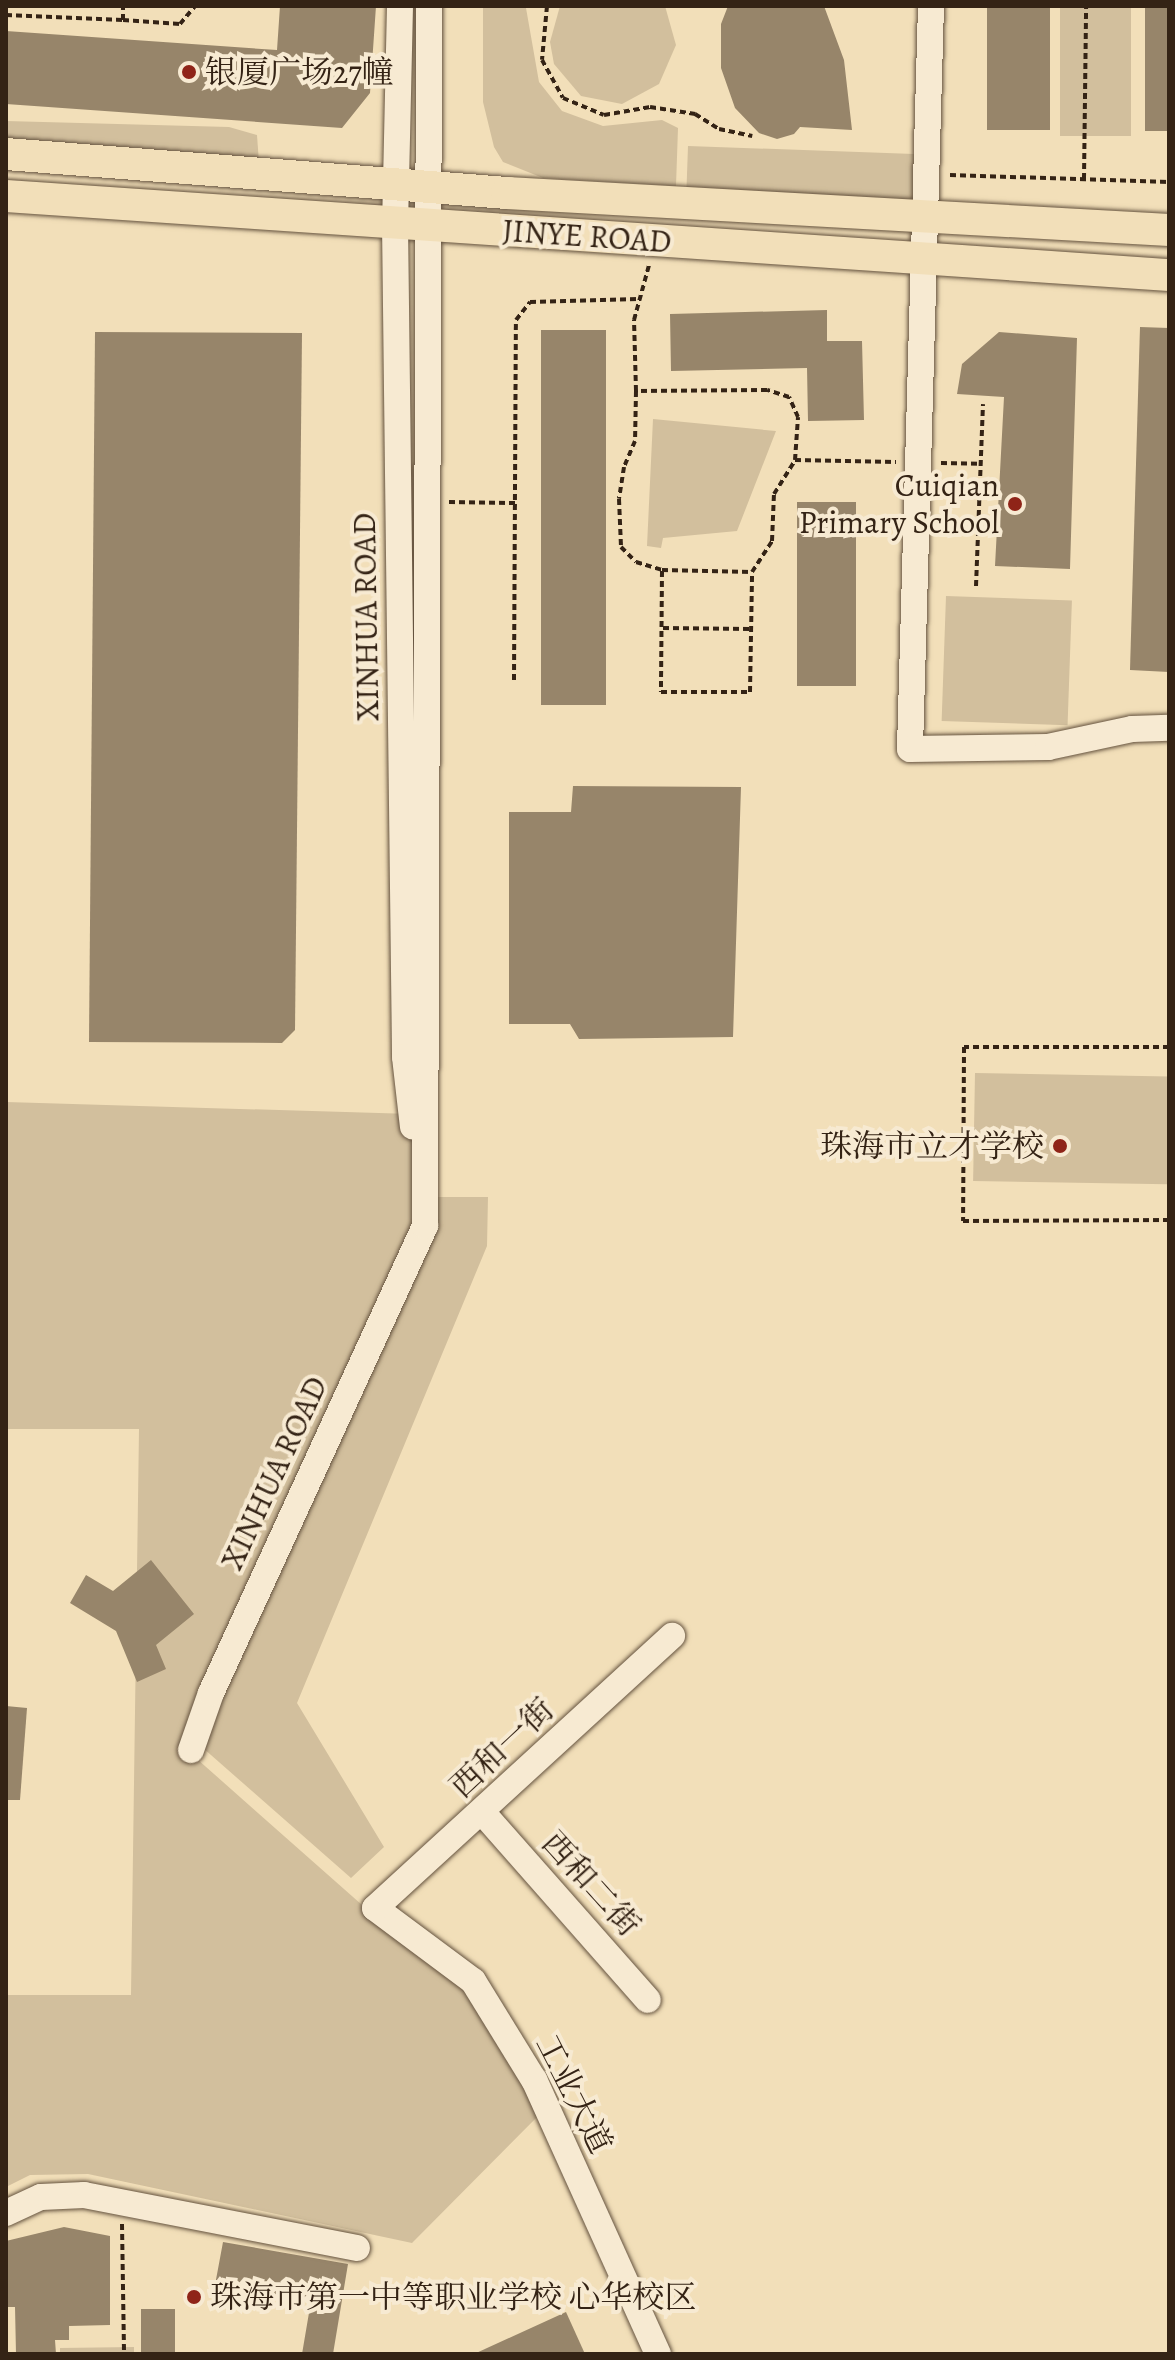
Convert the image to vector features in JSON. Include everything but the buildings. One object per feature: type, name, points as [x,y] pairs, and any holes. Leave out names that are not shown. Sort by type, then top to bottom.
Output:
[{"type":"main road","name":"JINYE ROAD","points":[[6,154],[412,185],[1169,230]]},
{"type":"main road","name":"JINYE ROAD","points":[[6,196],[926,261],[1169,275]]},
{"type":"street","name":"XINHUA ROAD","points":[[400,6],[412,185]]},
{"type":"street","name":"XINHUA ROAD","points":[[425,1226],[405,1057],[410,224],[429,6]]},
{"type":"street","points":[[931,6],[928,216],[910,749],[1048,747],[1132,729],[1169,728]]},
{"type":"street","name":"XINHUA ROAD","points":[[191,1750],[211,1693],[425,1226],[427,502],[410,224]]},
{"type":"street","name":"西和一街","points":[[375,1908],[483,1813],[672,1636]]},
{"type":"street","name":"西和二街","points":[[483,1813],[648,2000]]},
{"type":"street","name":"工业大道","points":[[375,1908],[473,1981],[534,2080],[658,2354]]},
{"type":"street","points":[[6,2213],[41,2197],[122,2200],[357,2248]]},
{"type":"path","points":[[123,6],[123,20]]},
{"type":"path","points":[[6,15],[180,24],[195,6]]},
{"type":"path","points":[[547,6],[542,60],[563,98],[604,115],[650,107],[695,114],[719,129],[752,136]]},
{"type":"path","points":[[1084,179],[1086,6]]},
{"type":"path","points":[[928,174],[1169,182]]},
{"type":"path","points":[[660,241],[638,299],[635,441],[619,499],[621,547],[636,562],[662,570],[752,572]]},
{"type":"path","points":[[514,680],[516,320],[530,302],[638,299]]},
{"type":"path","points":[[636,391],[767,390],[789,397],[798,417],[795,460],[774,494],[772,541],[752,572],[750,692],[661,692],[662,570]]},
{"type":"path","points":[[976,586],[983,404]]},
{"type":"path","points":[[795,460],[980,464]]},
{"type":"path","points":[[427,502],[515,503]]},
{"type":"path","points":[[663,628],[750,629]]},
{"type":"path","points":[[1169,1047],[964,1047],[963,1221],[1169,1220]]},
{"type":"path","points":[[122,2200],[124,2354]]},
{"type":"shaded area","points":[[483,6],[526,8],[539,82],[562,111],[603,126],[662,120],[678,128],[676,186],[543,178],[503,162],[494,147],[483,102]]},
{"type":"shaded area","points":[[560,6],[665,6],[676,45],[659,84],[622,104],[581,96],[554,64],[550,42]]},
{"type":"shaded area","points":[[1060,6],[1131,6],[1131,136],[1060,136]]},
{"type":"shaded area","points":[[6,121],[229,127],[257,135],[259,163],[6,141]]},
{"type":"shaded area","points":[[688,146],[921,154],[919,202],[686,194]]},
{"type":"shaded area","points":[[653,419],[776,431],[737,531],[663,538],[661,548],[647,546]]},
{"type":"shaded area","points":[[946,596],[1072,600],[1068,725],[942,721]]},
{"type":"shaded area","points":[[975,1073],[1169,1076],[1167,1184],[973,1181]]},
{"type":"shaded area","points":[[6,1102],[412,1114],[425,1226],[188,1751],[370,1912],[465,1986],[545,2109],[412,2243],[88,2174],[30,2175],[6,2187],[6,1995],[131,1995],[139,1429],[6,1429]]},
{"type":"shaded area","points":[[438,1197],[488,1197],[487,1246],[297,1703],[384,1847],[351,1878],[203,1748],[218,1699],[437,1229]]},
{"type":"shaded area","points":[[134,2347],[134,2354],[60,2354],[60,2348]]},
{"type":"place","name":"银厦广场27幢","points":[[189,72]]},
{"type":"place","name":"Cuiqian Primary School","points":[[1015,504]]},
{"type":"place","name":"珠海市立才学校","points":[[1060,1146]]},
{"type":"place","name":"珠海市第一中等职业学校 心华校区","points":[[194,2297]]}]
